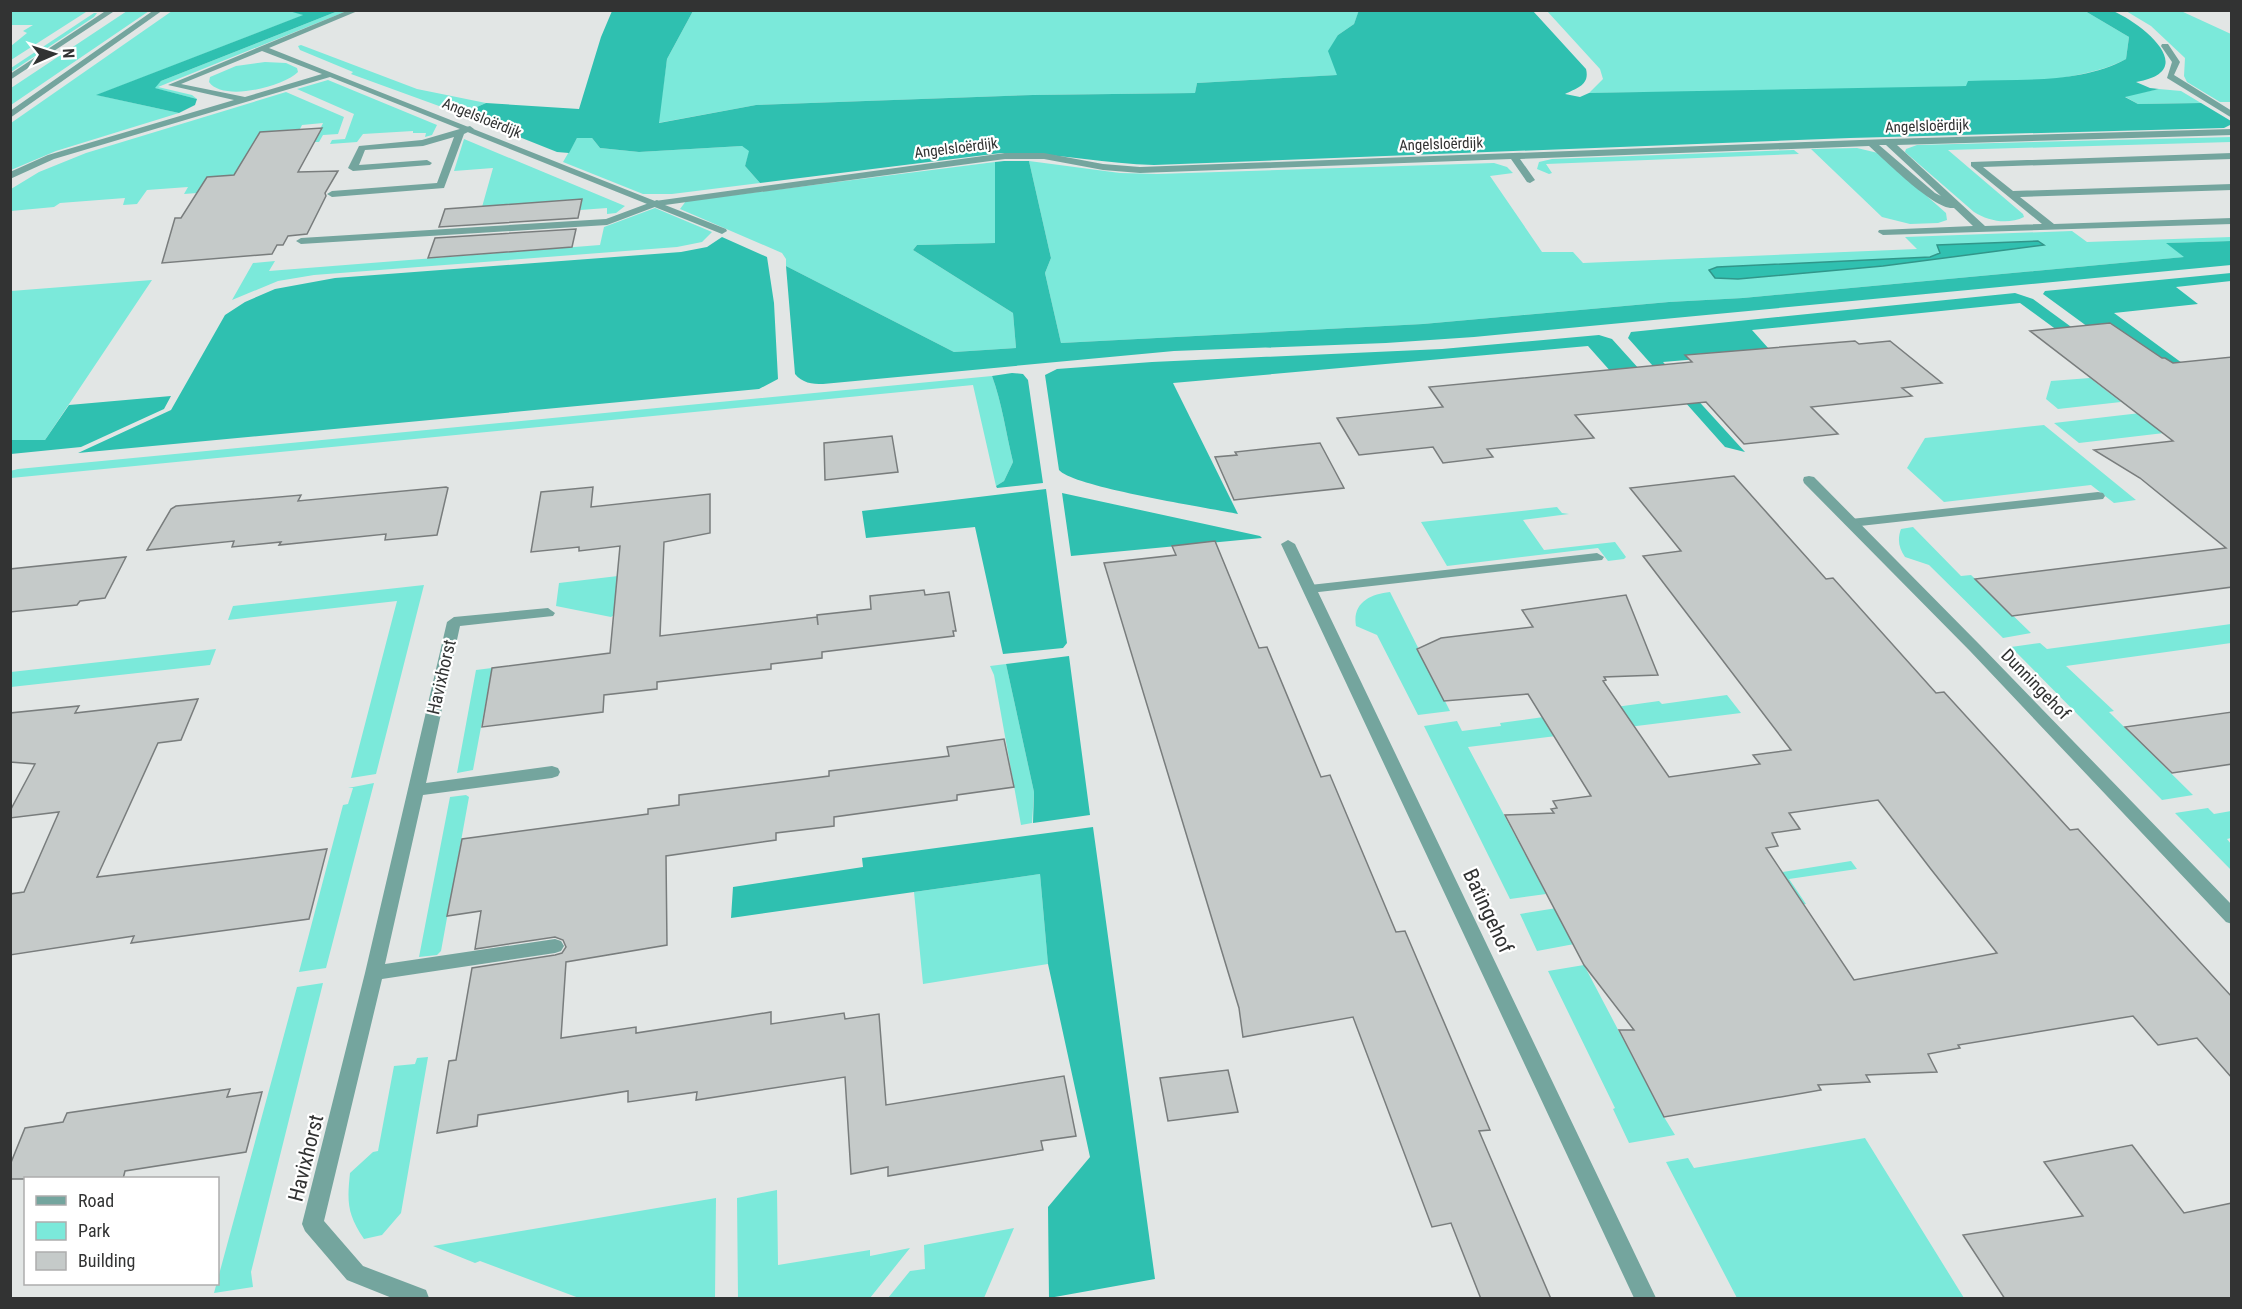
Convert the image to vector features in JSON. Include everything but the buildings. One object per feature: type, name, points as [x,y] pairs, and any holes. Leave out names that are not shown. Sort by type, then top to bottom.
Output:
[{"type":"street","points":[[10,78],[113,10]]},
{"type":"street","points":[[10,115],[160,10]]},
{"type":"street","points":[[248,99],[172,85],[357,10]]},
{"type":"street","points":[[2165,46],[2176,62],[2170,76],[2232,115]]},
{"type":"street","name":"Angelsloërdijk","points":[[263,49],[465,130],[657,203],[722,231]]},
{"type":"street","points":[[10,176],[51,157],[330,74]]},
{"type":"street","points":[[427,163],[353,168],[362,148],[423,143],[465,130]]},
{"type":"street","points":[[332,194],[441,186],[465,130]]},
{"type":"street","name":"Angelsloërdijk","points":[[657,203],[1005,156],[1044,156],[1103,167],[1140,170],[1888,142],[2232,132]]},
{"type":"street","points":[[1888,142],[1982,229]]},
{"type":"street","points":[[1870,143],[1932,195],[1966,215]]},
{"type":"street","points":[[1513,156],[1530,180]]},
{"type":"street","points":[[2052,227],[1974,164],[2232,156]]},
{"type":"street","points":[[2012,194],[2232,187]]},
{"type":"street","points":[[301,241],[607,222],[657,203]]},
{"type":"street","points":[[1883,232],[2232,221]]},
{"type":"street","name":"Dunningehof","points":[[1809,480],[1975,648],[2232,917]]},
{"type":"street","points":[[1851,523],[2098,496]]},
{"type":"street","name":"Batingehof","points":[[1288,544],[1645,1299]]},
{"type":"street","points":[[1310,589],[1597,557]]},
{"type":"street","name":"Havixhorst","points":[[418,1299],[355,1274],[313,1224],[374,974],[454,622],[548,613]]},
{"type":"street","points":[[416,790],[552,772]]},
{"type":"street","points":[[374,974],[555,946]]},
{"type":"green space","points":[[289,10],[304,15],[97,95],[179,113],[56,151],[11,170],[11,123],[172,11]]},
{"type":"green space","points":[[127,11],[149,11],[11,105],[11,88]]},
{"type":"green space","points":[[338,11],[347,11],[158,87],[192,95],[197,99],[154,88],[161,81]]},
{"type":"green space","points":[[693,11],[1359,11],[1354,24],[1338,35],[1334,64],[1338,75],[1197,83],[1195,93],[1033,95],[756,105],[658,123],[667,59]]},
{"type":"green space","points":[[1547,11],[2085,11],[2129,37],[2126,59],[2104,68],[2048,80],[1952,87],[1589,93],[1603,79],[1600,69]]},
{"type":"green space","points":[[2126,11],[2181,11],[2231,34],[2231,102],[2220,102],[2187,82],[2184,76],[2185,58],[2151,26]]},
{"type":"green space","points":[[11,12],[86,12],[11,60],[11,46],[27,33],[23,31],[33,25],[11,25]]},
{"type":"green space","points":[[97,13],[94,17],[11,72],[11,68]]},
{"type":"green space","points":[[301,45],[417,89],[486,103],[461,114],[351,74],[353,72],[300,50],[298,46]]},
{"type":"green space","points":[[265,62],[286,63],[297,68],[298,72],[280,83],[239,92],[216,88],[209,82],[210,77],[236,66]]},
{"type":"green space","points":[[328,80],[437,125],[432,135],[425,137],[426,133],[413,133],[413,131],[363,134],[357,142],[330,144],[332,140],[345,139],[354,114],[297,89]]},
{"type":"green space","points":[[2159,89],[2181,91],[2201,103],[2138,104],[2124,96]]},
{"type":"green space","points":[[286,92],[344,117],[338,134],[323,135],[319,142],[314,142],[323,123],[302,125],[300,129],[260,132],[234,175],[207,177],[197,193],[184,194],[188,187],[147,190],[137,204],[123,205],[125,198],[60,203],[54,207],[11,211],[11,189],[39,172],[86,153]]},
{"type":"green space","points":[[2232,137],[2231,142],[1948,150],[2023,214],[2024,217],[2011,221],[1992,220],[1974,212],[1905,152],[1906,149],[1917,145]]},
{"type":"green space","points":[[577,138],[592,138],[600,148],[639,152],[742,146],[750,150],[745,166],[760,183],[672,194],[643,194],[563,162]]},
{"type":"green space","points":[[464,139],[625,206],[616,213],[607,214],[607,208],[580,210],[582,199],[482,207],[493,168],[454,171]]},
{"type":"green space","points":[[1857,148],[1878,153],[1946,213],[1947,220],[1938,223],[1910,224],[1882,217],[1811,149]]},
{"type":"green space","points":[[1794,150],[1799,154],[1546,164],[1552,173],[1549,174],[1537,169],[1539,162],[1552,159]]},
{"type":"green space","points":[[1029,161],[1120,173],[1157,174],[1494,163],[1507,167],[1513,173],[1490,176],[1542,252],[1573,252],[1583,263],[1917,249],[1905,237],[2072,231],[2087,242],[2231,237],[2231,241],[2167,243],[2185,257],[1743,298],[1669,302],[1423,324],[1061,343],[1045,273],[1051,258]],"holes":[[[2038,241],[2042,245],[1883,266],[1717,267],[1930,257],[1941,253],[1938,245]]]},
{"type":"green space","points":[[995,162],[995,243],[917,245],[913,250],[1013,313],[1016,348],[954,352],[786,266],[786,259],[782,253],[680,209],[686,201]]},
{"type":"green space","points":[[655,208],[712,232],[702,242],[677,247],[314,275],[278,281],[232,300],[253,263],[275,261],[269,271],[600,245],[604,227]]},
{"type":"green space","points":[[152,280],[45,440],[11,440],[11,291]]},
{"type":"green space","points":[[992,376],[1013,462],[1004,481],[996,486],[973,385],[11,478],[10,471],[18,469]]},
{"type":"green space","points":[[2090,378],[2121,402],[2058,409],[2046,399],[2051,381]]},
{"type":"green space","points":[[2175,409],[2232,425],[2079,443],[2054,423]]},
{"type":"green space","points":[[2044,425],[2136,500],[2114,503],[2091,485],[1944,502],[1907,468],[1925,438]]},
{"type":"green space","points":[[1557,507],[1562,513],[1569,514],[1523,520],[1544,550],[1615,542],[1626,557],[1608,561],[1598,548],[1447,566],[1421,522]]},
{"type":"green space","points":[[1913,527],[1961,576],[1971,575],[2031,633],[2003,638],[1929,565],[1905,557],[1899,544],[1901,529]]},
{"type":"green space","points":[[618,576],[614,615],[611,617],[556,606],[559,583]]},
{"type":"green space","points":[[424,585],[376,774],[351,778],[397,601],[228,620],[233,606]]},
{"type":"green space","points":[[1390,592],[1450,711],[1418,715],[1377,635],[1356,626],[1357,611],[1364,601]]},
{"type":"green space","points":[[2231,624],[2231,643],[2066,666],[2114,711],[2109,712],[2193,795],[2162,800],[2011,647],[2040,643],[2047,649]]},
{"type":"green space","points":[[216,649],[210,665],[11,687],[11,672]]},
{"type":"green space","points":[[1006,664],[1034,792],[1032,823],[1021,825],[994,675],[990,666]]},
{"type":"green space","points":[[492,668],[473,770],[457,773],[476,670]]},
{"type":"green space","points":[[1727,695],[1741,713],[1468,747],[1546,894],[1510,899],[1424,726],[1457,721],[1462,731],[1501,726],[1500,723],[1659,701],[1662,704]]},
{"type":"green space","points":[[374,783],[326,968],[299,972],[343,805],[348,804],[353,788],[348,788]]},
{"type":"green space","points":[[466,795],[469,797],[441,951],[437,955],[419,957],[450,797]]},
{"type":"green space","points":[[2208,808],[2214,814],[2231,811],[2231,838],[2227,839],[2231,844],[2231,870],[2175,813]]},
{"type":"green space","points":[[1851,861],[1857,869],[1789,879],[1806,904],[1713,918],[1537,951],[1520,914]]},
{"type":"green space","points":[[1040,874],[1048,964],[923,984],[914,892]]},
{"type":"green space","points":[[1584,965],[1675,1135],[1629,1143],[1613,1109],[1615,1108],[1548,971]]},
{"type":"green space","points":[[323,983],[251,1272],[253,1287],[214,1293],[216,1285],[219,1285],[219,1275],[297,987]]},
{"type":"green space","points":[[428,1057],[401,1213],[382,1235],[364,1239],[349,1208],[350,1173],[373,1152],[378,1151],[394,1066],[415,1064],[417,1058]]},
{"type":"green space","points":[[1865,1138],[1964,1298],[1737,1298],[1666,1162],[1688,1158],[1694,1168]]},
{"type":"green space","points":[[777,1190],[778,1265],[870,1250],[870,1256],[910,1248],[870,1298],[738,1298],[737,1198]]},
{"type":"green space","points":[[716,1198],[715,1298],[579,1298],[480,1261],[475,1263],[433,1246]]},
{"type":"green space","points":[[1014,1228],[984,1298],[888,1298],[910,1271],[925,1269],[924,1245]]},
{"type":"shaded area","points":[[1359,10],[1533,11],[1586,69],[1584,82],[1578,88],[1565,94],[1580,97],[1589,93],[1966,86],[1968,81],[2049,79],[2089,73],[2126,59],[2129,37],[2085,11],[2110,10],[2125,17],[2151,36],[2165,58],[2164,68],[2155,76],[2136,82],[2159,89],[2125,97],[2138,104],[2201,103],[2231,121],[2232,124],[2224,128],[1850,138],[1154,165],[1039,154],[1001,153],[760,183],[745,166],[749,151],[742,146],[639,152],[600,148],[592,138],[577,138],[569,153],[557,152],[461,114],[486,103],[579,109],[601,37],[612,11],[693,11],[667,59],[659,123],[756,105],[1033,95],[1195,93],[1197,83],[1337,75],[1328,51],[1338,35],[1354,24]]},
{"type":"shaded area","points":[[289,11],[338,11],[161,81],[155,88],[197,99],[195,105],[179,113],[96,95],[303,15]]},
{"type":"shaded area","points":[[1029,161],[1051,258],[1045,273],[1061,343],[1423,324],[1669,302],[1743,298],[2184,257],[2166,243],[2231,241],[2231,265],[1474,337],[1386,343],[1174,351],[823,384],[807,382],[798,377],[795,374],[786,266],[954,352],[1016,348],[1013,313],[913,250],[917,245],[995,243],[995,162]]},
{"type":"shaded area","points":[[722,237],[767,257],[774,303],[778,379],[759,389],[78,453],[171,410],[225,315],[245,302],[275,289],[335,278],[681,252],[707,247]]},
{"type":"shaded area","points":[[2038,241],[2044,245],[1883,266],[1738,279],[1715,278],[1709,270],[1717,267],[1930,257],[1940,253],[1937,245]]},
{"type":"shaded area","points":[[2231,273],[2231,281],[2176,287],[2198,304],[2114,313],[2197,374],[2181,395],[2043,294],[2045,291]]},
{"type":"shaded area","points":[[2015,293],[2033,299],[2167,397],[2117,374],[2020,303],[1752,330],[1769,349],[1734,356],[1663,362],[1745,452],[1725,447],[1628,338],[1631,332]]},
{"type":"shaded area","points":[[1599,335],[1612,339],[1640,370],[1612,373],[1588,346],[1173,383],[1238,514],[1114,490],[1070,477],[1059,470],[1045,375],[1057,369],[1152,362],[1442,349]]},
{"type":"shaded area","points":[[1023,374],[1028,380],[1043,483],[997,488],[996,486],[1004,481],[1013,462],[992,376]]},
{"type":"shaded area","points":[[171,396],[164,409],[81,447],[11,454],[11,440],[45,440],[69,405]]},
{"type":"shaded area","points":[[1046,489],[1067,643],[1063,648],[1003,654],[975,527],[866,538],[862,511]]},
{"type":"shaded area","points":[[1062,493],[1260,536],[1262,538],[1071,556]]},
{"type":"shaded area","points":[[1069,656],[1090,815],[1033,823],[1034,792],[1006,664]]},
{"type":"shaded area","points":[[1093,827],[1155,1279],[1049,1298],[1048,1207],[1090,1157],[1048,964],[1040,874],[731,918],[733,887],[863,867],[862,858]]}]
